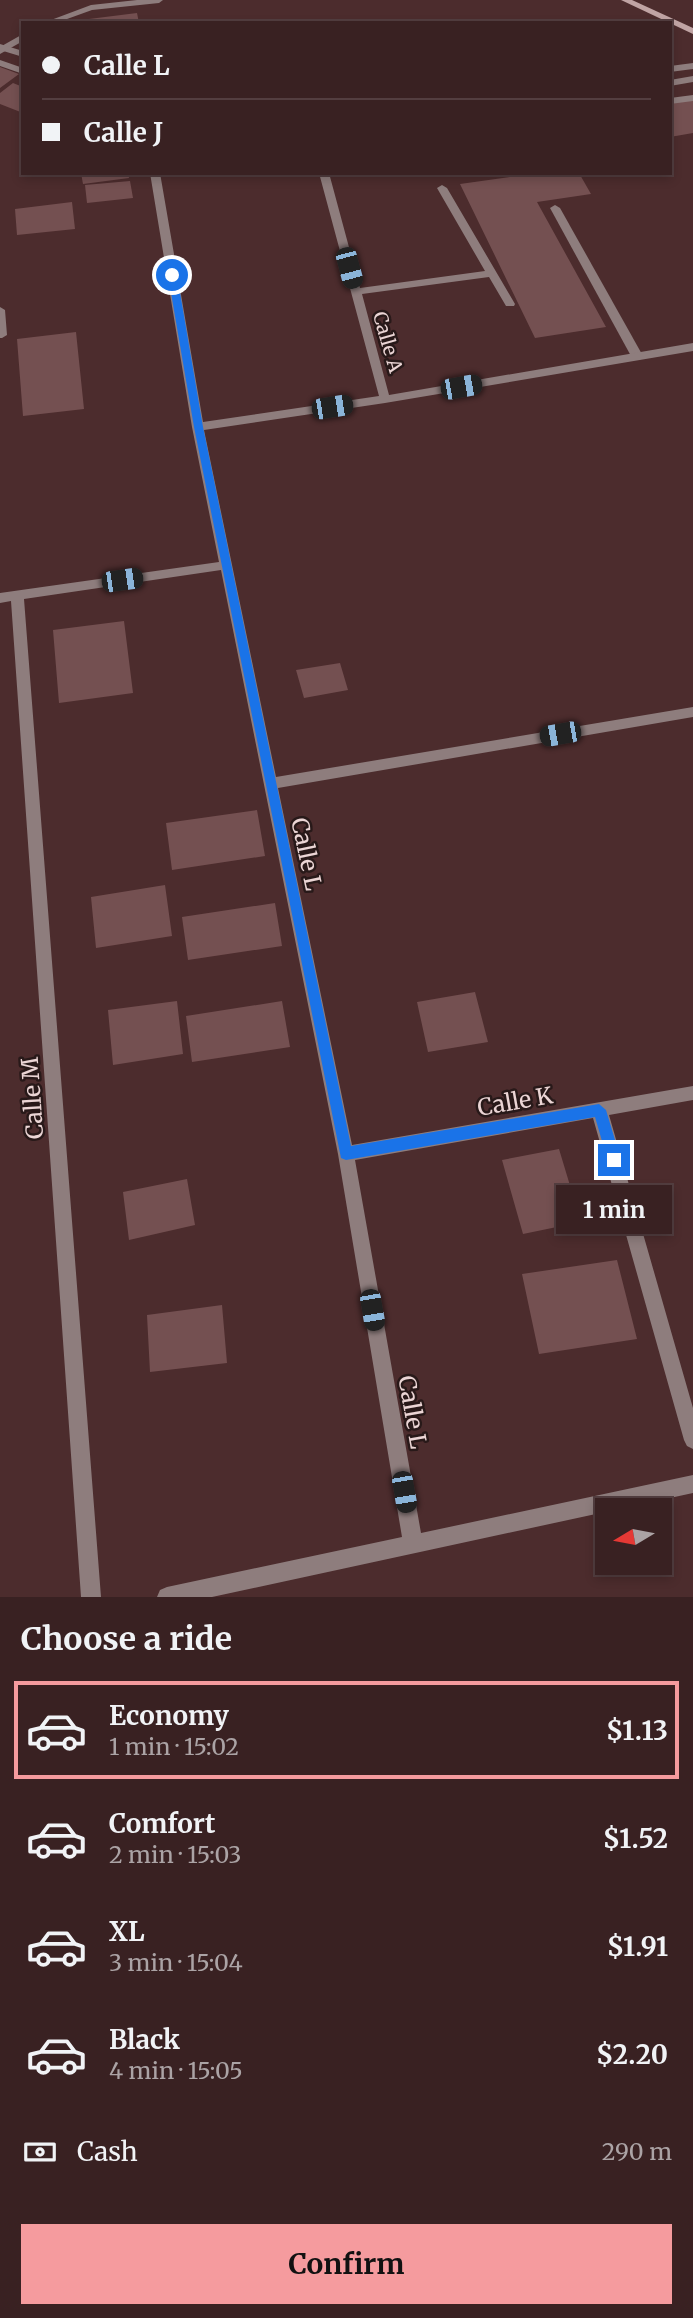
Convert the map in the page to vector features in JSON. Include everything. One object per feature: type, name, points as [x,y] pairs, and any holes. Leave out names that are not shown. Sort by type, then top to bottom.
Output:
[{"type":"main road","points":[[625,0],[643,3],[693,31]]},
{"type":"street","points":[[53,21],[91,8],[159,0]]},
{"type":"street","points":[[1,48],[21,38]]},
{"type":"street","points":[[1,48],[21,53]]},
{"type":"street","points":[[0,63],[21,70]]},
{"type":"street","points":[[672,69],[693,66]]},
{"type":"street","points":[[672,83],[693,79]]},
{"type":"street","points":[[672,101],[693,98]]},
{"type":"street","name":"Calle L","points":[[155,175],[198,427],[346,1154],[412,1544]]},
{"type":"street","name":"Calle A","points":[[325,175],[385,399]]},
{"type":"street","points":[[442,188],[510,304]]},
{"type":"street","points":[[555,208],[637,356]]},
{"type":"street","points":[[356,292],[491,273]]},
{"type":"street","points":[[0,310],[2,335]]},
{"type":"street","points":[[198,427],[385,399],[693,347]]},
{"type":"street","points":[[0,598],[228,565]]},
{"type":"street","name":"Calle M","points":[[17,595],[91,1597]]},
{"type":"street","points":[[269,784],[693,712]]},
{"type":"street","name":"Calle K","points":[[346,1154],[693,1093]]},
{"type":"street","points":[[599,1110],[693,1440]]},
{"type":"street","points":[[167,1597],[693,1484]]},
{"type":"building","points":[[137,13],[139,21],[90,21]]},
{"type":"building","points":[[0,67],[19,74],[0,88]]},
{"type":"building","points":[[13,83],[21,86],[21,112],[0,104],[0,93]]},
{"type":"building","points":[[693,98],[693,133],[672,137],[672,102]]},
{"type":"building","points":[[81,175],[128,175],[129,178],[83,184]]},
{"type":"building","points":[[525,175],[580,175],[591,194],[537,202],[606,327],[535,338],[460,184]]},
{"type":"building","points":[[130,181],[133,198],[87,203],[85,185]]},
{"type":"building","points":[[72,202],[75,229],[17,235],[15,209]]},
{"type":"building","points":[[76,332],[84,409],[23,416],[17,339]]},
{"type":"building","points":[[124,621],[133,693],[59,703],[53,630]]},
{"type":"building","points":[[340,663],[348,690],[304,698],[296,670]]},
{"type":"building","points":[[257,810],[265,856],[172,870],[166,823]]},
{"type":"building","points":[[165,885],[172,936],[96,948],[91,897]]},
{"type":"building","points":[[275,903],[282,946],[188,960],[182,917]]},
{"type":"building","points":[[475,992],[488,1042],[428,1052],[417,1002]]},
{"type":"building","points":[[177,1001],[183,1054],[113,1065],[108,1010]]},
{"type":"building","points":[[282,1001],[290,1047],[192,1062],[186,1016]]},
{"type":"building","points":[[559,1149],[581,1222],[523,1234],[502,1160]]},
{"type":"building","points":[[187,1179],[195,1225],[129,1240],[123,1192]]},
{"type":"building","points":[[617,1260],[637,1339],[539,1354],[522,1274]]},
{"type":"building","points":[[222,1305],[227,1363],[150,1372],[147,1315]]},
{"type":"route","points":[[172,275],[198,427],[346,1154],[599,1110],[614,1160]]}]
